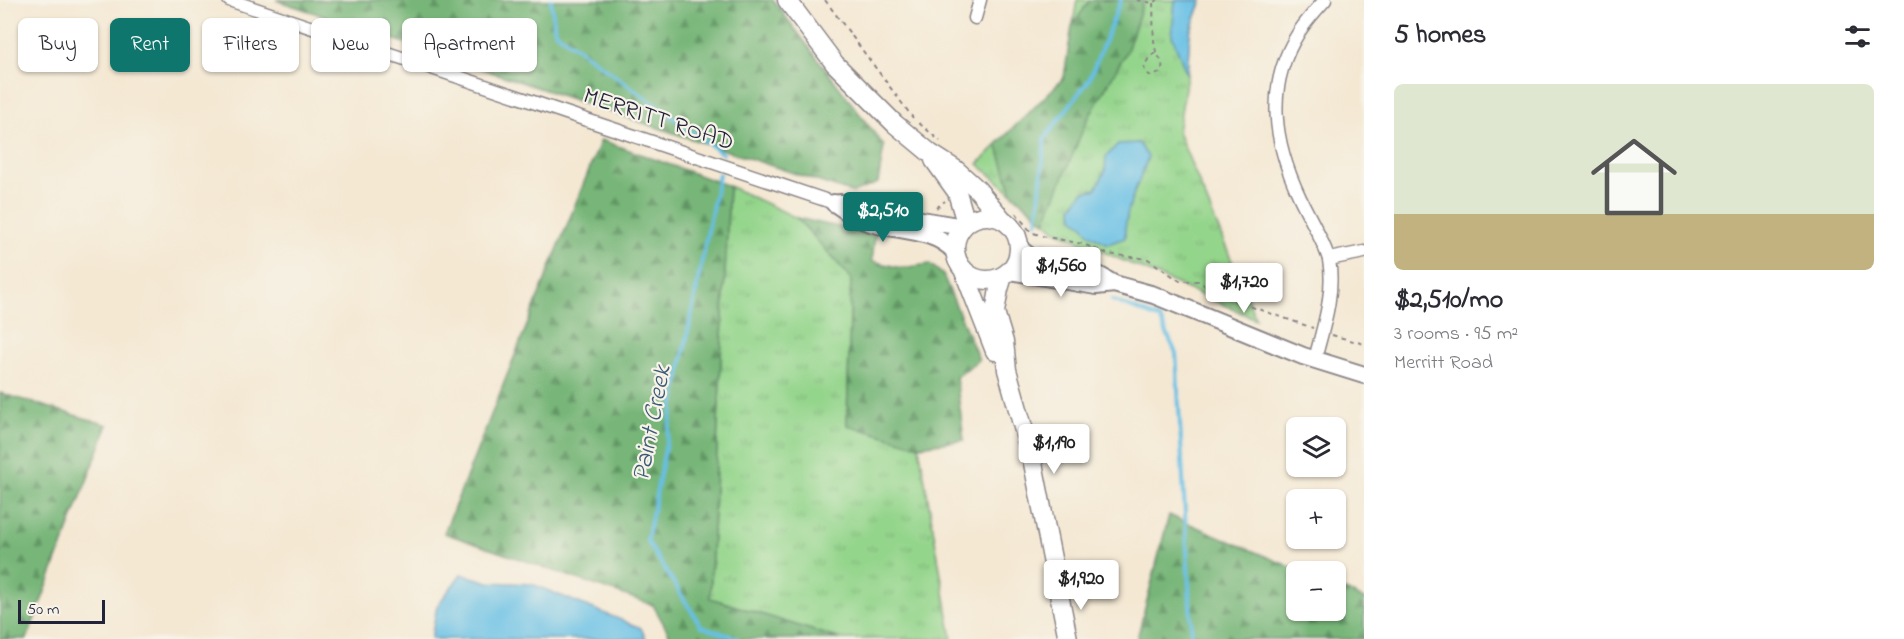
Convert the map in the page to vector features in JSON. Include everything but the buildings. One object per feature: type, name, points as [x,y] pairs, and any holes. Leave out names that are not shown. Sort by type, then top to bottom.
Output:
[{"type":"main road","points":[[787,0],[835,64],[895,124],[938,149],[955,169],[1006,212],[1020,249],[1015,265],[995,280],[977,279],[963,269]]},
{"type":"main road","points":[[938,149],[957,192],[965,225]]},
{"type":"main road","points":[[1006,212],[983,216],[965,225],[955,243],[955,252],[993,347],[1007,370]]},
{"type":"main road","points":[[1006,274],[996,299],[995,312],[1004,342],[1007,370],[1033,463],[1068,639]]},
{"type":"street","name":"MERRITT ROAD","points":[[229,0],[834,202],[898,216],[965,225]]},
{"type":"street","points":[[975,18],[980,0]]},
{"type":"street","points":[[1315,359],[1329,289],[1329,259],[1290,177],[1277,132],[1276,96],[1285,63],[1298,33],[1325,0]]},
{"type":"street","name":"MERRITT ROAD","points":[[834,202],[858,218],[933,236],[955,252]]},
{"type":"street","points":[[1020,249],[1046,266],[1093,272],[1114,284],[1154,295],[1226,326],[1364,375]]},
{"type":"street","points":[[1329,259],[1364,252]]},
{"type":"street","points":[[1006,274],[1096,286],[1114,284]]},
{"type":"path","points":[[825,0],[906,112],[938,149]]},
{"type":"path","points":[[1137,0],[1153,3],[1158,0]]},
{"type":"path","points":[[1153,3],[1156,52],[1162,59],[1163,67],[1160,73],[1151,76],[1145,72],[1144,66],[1156,52]]},
{"type":"path","points":[[935,210],[937,206],[951,198]]},
{"type":"path","points":[[1006,212],[1031,232],[1042,237],[1083,244],[1100,252],[1148,259],[1180,281],[1198,281],[1223,297],[1322,332],[1364,344]]},
{"type":"green space","points":[[276,0],[773,0],[884,146],[878,183],[853,193],[491,72],[537,72],[537,18],[402,18],[402,42],[390,38],[390,18],[330,18]]},
{"type":"green space","points":[[1077,0],[1202,0],[1190,32],[1187,75],[1178,132],[1256,319],[1056,231],[978,164],[1064,78]]},
{"type":"green space","points":[[1090,0],[1144,0],[1127,51],[1086,122],[1045,222],[1012,193],[997,144],[1064,78],[1072,26]]},
{"type":"green space","points":[[601,140],[729,186],[710,598],[840,639],[672,639],[653,605],[444,533]]},
{"type":"green space","points":[[729,186],[797,218],[851,278],[847,425],[919,446],[952,639],[840,639],[710,598]]},
{"type":"green space","points":[[797,218],[875,235],[872,261],[901,268],[930,264],[943,275],[979,360],[956,377],[964,440],[919,446],[847,425],[851,278]]},
{"type":"green space","points":[[0,393],[108,425],[27,639],[0,639]]},
{"type":"green space","points":[[1169,515],[1286,565],[1286,621],[1346,621],[1346,591],[1364,599],[1364,639],[1137,639]]},
{"type":"water","points":[[1175,0],[1202,0],[1190,32],[1187,75],[1172,36]]},
{"type":"water","points":[[1139,143],[1148,157],[1129,206],[1125,238],[1108,244],[1089,234],[1083,225],[1073,218],[1072,207],[1083,192],[1096,189],[1105,171],[1106,157],[1118,144]]},
{"type":"water","points":[[461,574],[489,582],[532,584],[641,628],[646,639],[431,639],[437,606]]},
{"type":"waterway","name":"Paint Creek","points":[[551,0],[555,32],[723,154]]},
{"type":"waterway","points":[[1037,222],[1045,138],[1089,80],[1121,0]]},
{"type":"waterway","name":"Paint Creek","points":[[719,174],[647,541],[701,626],[738,639]]},
{"type":"waterway","points":[[1043,243],[1061,254]]},
{"type":"waterway","points":[[1112,300],[1160,319],[1176,353],[1192,639]]}]
